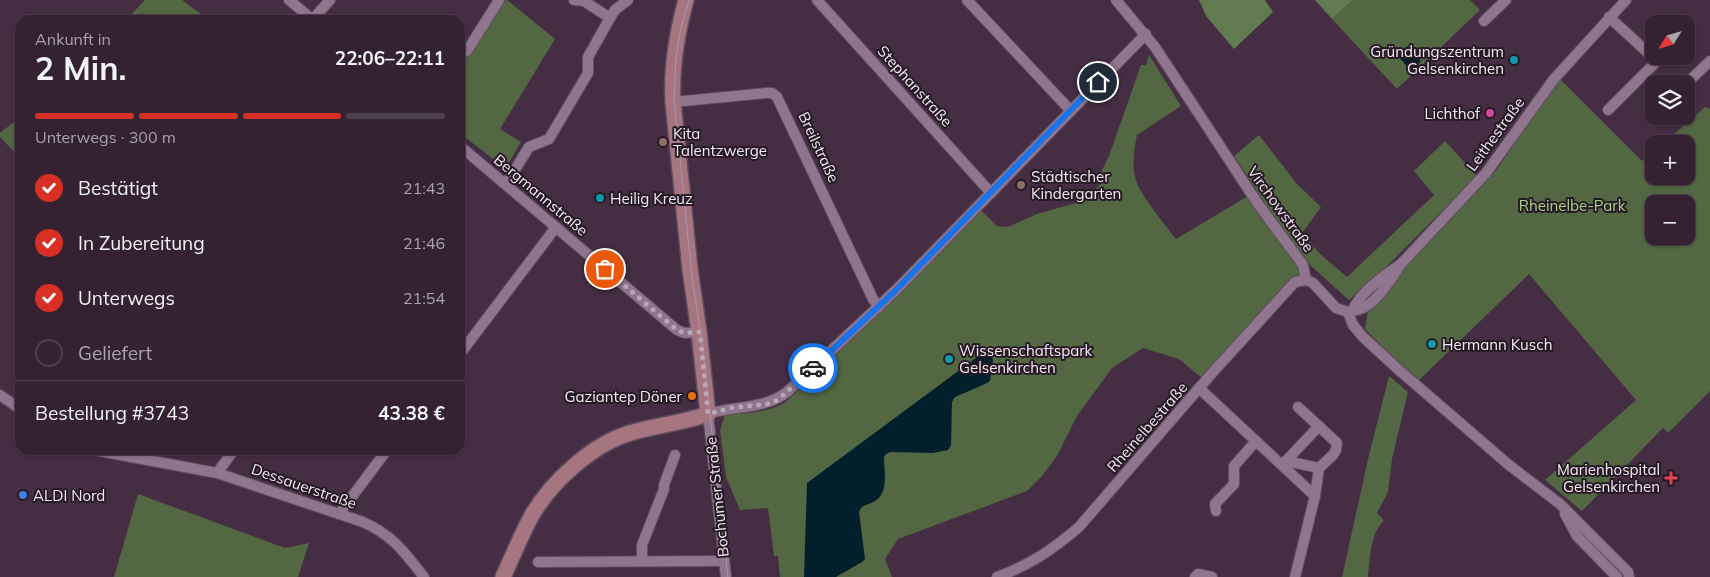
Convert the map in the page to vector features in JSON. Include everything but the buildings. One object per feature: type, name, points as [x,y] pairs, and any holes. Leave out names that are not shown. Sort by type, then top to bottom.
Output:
[{"type":"main road","name":"Bochumer Straße","points":[[686,0],[675,49],[672,76],[673,102],[690,269],[700,332],[708,414]]},
{"type":"main road","points":[[507,573],[533,513],[565,475],[590,454],[605,444],[630,433],[708,414]]},
{"type":"street","points":[[289,0],[306,15]]},
{"type":"street","points":[[316,15],[330,0]]},
{"type":"street","points":[[465,52],[499,0]]},
{"type":"street","points":[[574,0],[584,1],[610,18]]},
{"type":"street","points":[[506,184],[530,147],[549,139],[588,72],[588,56],[614,10],[628,0]]},
{"type":"street","name":"Stephanstraße","points":[[817,0],[991,193]]},
{"type":"street","points":[[967,0],[1071,110]]},
{"type":"street","name":"Virchowstraße","points":[[1116,0],[1146,34],[1253,196],[1303,265],[1306,280],[1313,282],[1336,308],[1351,311],[1353,325],[1364,337],[1400,371],[1509,465],[1560,504],[1628,572],[1629,577]]},
{"type":"street","points":[[1484,21],[1506,0]]},
{"type":"street","name":"Leithestraße","points":[[1351,311],[1363,309],[1370,303],[1393,277],[1401,264],[1486,173],[1554,78],[1626,0]]},
{"type":"street","points":[[1608,110],[1657,61],[1609,17]]},
{"type":"street","points":[[708,414],[730,408],[767,404],[778,400],[788,392],[879,306],[1146,34]]},
{"type":"street","points":[[1695,75],[1710,61]]},
{"type":"street","name":"Breilstraße","points":[[673,102],[766,93],[772,93],[778,97],[879,306]]},
{"type":"street","name":"Bergmannstraße","points":[[465,151],[677,330],[684,333],[700,332]]},
{"type":"street","points":[[465,347],[556,227]]},
{"type":"street","name":"Rheinelbestraße","points":[[997,577],[1016,574],[1049,552],[1079,527],[1199,388],[1295,282],[1306,280]]},
{"type":"street","points":[[1199,388],[1256,441],[1284,463],[1315,496]]},
{"type":"street","points":[[0,395],[15,406]]},
{"type":"street","points":[[1296,577],[1315,496],[1319,468],[1333,455],[1337,443],[1298,407]]},
{"type":"street","name":"Bochumer Straße","points":[[708,414],[726,577]]},
{"type":"street","points":[[1284,463],[1319,426]]},
{"type":"street","points":[[1216,511],[1215,504],[1234,484],[1234,466],[1256,441]]},
{"type":"street","name":"Dessauerstraße","points":[[122,455],[217,473],[363,522],[385,533],[401,548],[424,577]]},
{"type":"street","points":[[217,473],[230,455]]},
{"type":"street","points":[[339,514],[383,455]]},
{"type":"street","points":[[642,561],[642,545],[664,490],[675,455]]},
{"type":"street","points":[[1284,463],[1319,468]]},
{"type":"street","name":"Virchowstraße","points":[[1560,504],[1577,536],[1617,577]]},
{"type":"street","points":[[538,562],[724,561]]},
{"type":"street","points":[[1195,577],[1198,574],[1212,577]]},
{"type":"green space","points":[[145,0],[182,0],[202,15],[131,15]]},
{"type":"green space","points":[[504,0],[507,0],[555,39],[500,129],[521,142],[507,166],[503,167],[465,137],[465,59]]},
{"type":"green space","points":[[1199,0],[1265,0],[1273,12],[1234,49],[1206,16]]},
{"type":"green space","points":[[1315,0],[1353,0],[1332,19]]},
{"type":"green space","points":[[1353,0],[1470,0],[1480,10],[1397,89],[1332,19]]},
{"type":"green space","name":"Wissenschaftspark Gelsenkirchen","points":[[1149,55],[1181,106],[1137,135],[1134,172],[1137,183],[1146,199],[1176,239],[1250,195],[1293,252],[1302,276],[1202,378],[1179,359],[1143,348],[1112,368],[1077,416],[1057,456],[1042,476],[1027,491],[898,539],[885,559],[892,577],[780,577],[778,556],[774,556],[768,508],[740,510],[726,477],[720,430],[725,415],[764,410],[786,402],[979,208],[997,226],[1002,227],[1010,226],[1037,214],[1090,197],[1102,182],[1102,170],[1109,156],[1141,65],[1146,65]]},
{"type":"green space","name":"Rheinelbe-Park","points":[[1558,77],[1642,161],[1645,159],[1645,185],[1695,185],[1695,135],[1673,135],[1685,125],[1695,125],[1695,116],[1705,107],[1710,109],[1710,391],[1668,433],[1663,428],[1582,511],[1545,480],[1636,400],[1529,274],[1417,382],[1365,329],[1368,311],[1401,272],[1498,168]]},
{"type":"green space","points":[[15,121],[15,153],[0,137],[0,133]]},
{"type":"green space","points":[[1259,135],[1297,184],[1321,207],[1302,233],[1319,253],[1347,277],[1434,195],[1414,171],[1445,141],[1477,176],[1387,266],[1349,300],[1311,266],[1266,205],[1234,156]]},
{"type":"green space","points":[[1389,376],[1408,392],[1392,459],[1388,492],[1377,513],[1384,520],[1373,539],[1368,577],[1342,577],[1369,455]]},
{"type":"green space","points":[[138,494],[285,548],[309,543],[298,577],[114,577]]},
{"type":"water","points":[[1407,46],[1421,61],[1411,71],[1397,55]]},
{"type":"water","points":[[988,349],[993,360],[990,381],[955,397],[952,402],[951,445],[948,450],[933,453],[890,452],[884,457],[885,483],[881,495],[877,500],[862,507],[859,512],[865,559],[836,577],[804,577],[807,483]]},
{"type":"tram line","points":[[689,0],[681,28],[676,57],[674,99],[692,277],[702,342],[728,577]]},
{"type":"way so far","points":[[605,269],[677,330],[684,333],[700,332],[708,414],[730,408],[767,404],[778,400],[813,368]]},
{"type":"place","name":"Gründungszentrum Gelsenkirchen","points":[[1514,60]]},
{"type":"place","name":"Lichthof","points":[[1490,113]]},
{"type":"place","name":"Kita Talentzwerge","points":[[663,142]]},
{"type":"place","name":"Städtischer Kindergarten","points":[[1021,185]]},
{"type":"place","name":"Heilig Kreuz","points":[[600,198]]},
{"type":"place","name":"Hermann Kusch","points":[[1432,344]]},
{"type":"place","name":"Wissenschaftspark Gelsenkirchen","points":[[949,359]]},
{"type":"place","name":"Gaziantep Döner","points":[[692,396]]},
{"type":"place","name":"Marienhospital Gelsenkirchen","points":[[1671,478]]},
{"type":"place","name":"ALDI Nord","points":[[23,495]]},
{"type":"route","points":[[813,368],[896,290],[1098,82]]}]
